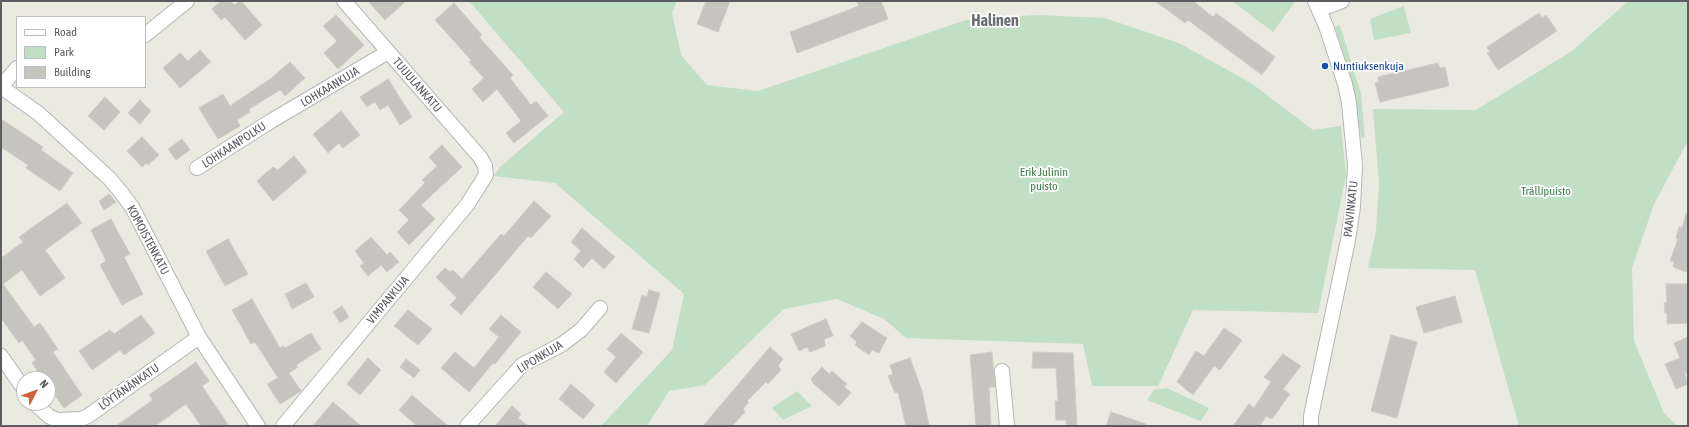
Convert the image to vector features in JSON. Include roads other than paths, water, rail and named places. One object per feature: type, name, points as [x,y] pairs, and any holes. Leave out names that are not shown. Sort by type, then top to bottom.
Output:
[{"type":"street","points":[[146,34],[187,1]]},
{"type":"street","name":"TUIJULANKATU","points":[[344,1],[480,157],[486,171]]},
{"type":"street","points":[[1317,5],[1342,1]]},
{"type":"street","name":"PAAVINKATU","points":[[1308,424],[1348,240],[1353,207],[1355,165],[1349,102],[1345,84],[1317,5]]},
{"type":"street","name":"LOHKAANKUJA","points":[[271,121],[388,52]]},
{"type":"street","points":[[1,87],[16,69]]},
{"type":"street","name":"KOMOISTENKATU","points":[[1,87],[38,113],[110,179],[120,191],[132,207],[199,337],[258,426]]},
{"type":"street","name":"LOHKAANPOLKU","points":[[197,168],[271,121]]},
{"type":"street","name":"VIMPANKUJA","points":[[283,426],[467,206],[484,180],[486,171]]},
{"type":"street","name":"LIPONKUJA","points":[[467,426],[522,365],[561,345],[581,330],[600,308]]},
{"type":"street","name":"LÖYTÄNÄNKATU","points":[[43,411],[50,417],[58,420],[69,420],[84,417],[199,337]]},
{"type":"street","points":[[1,356],[16,378]]},
{"type":"street","points":[[1002,371],[1007,426]]},
{"type":"place","name":"Nuntiuksenkuja","points":[[1325,66]]},
{"type":"district","name":"Halinen","points":[[995,21]]},
{"type":"park label","name":"Erik Julinin puisto","points":[[1044,179]]},
{"type":"park label","name":"Trällipuisto","points":[[1546,191]]}]
